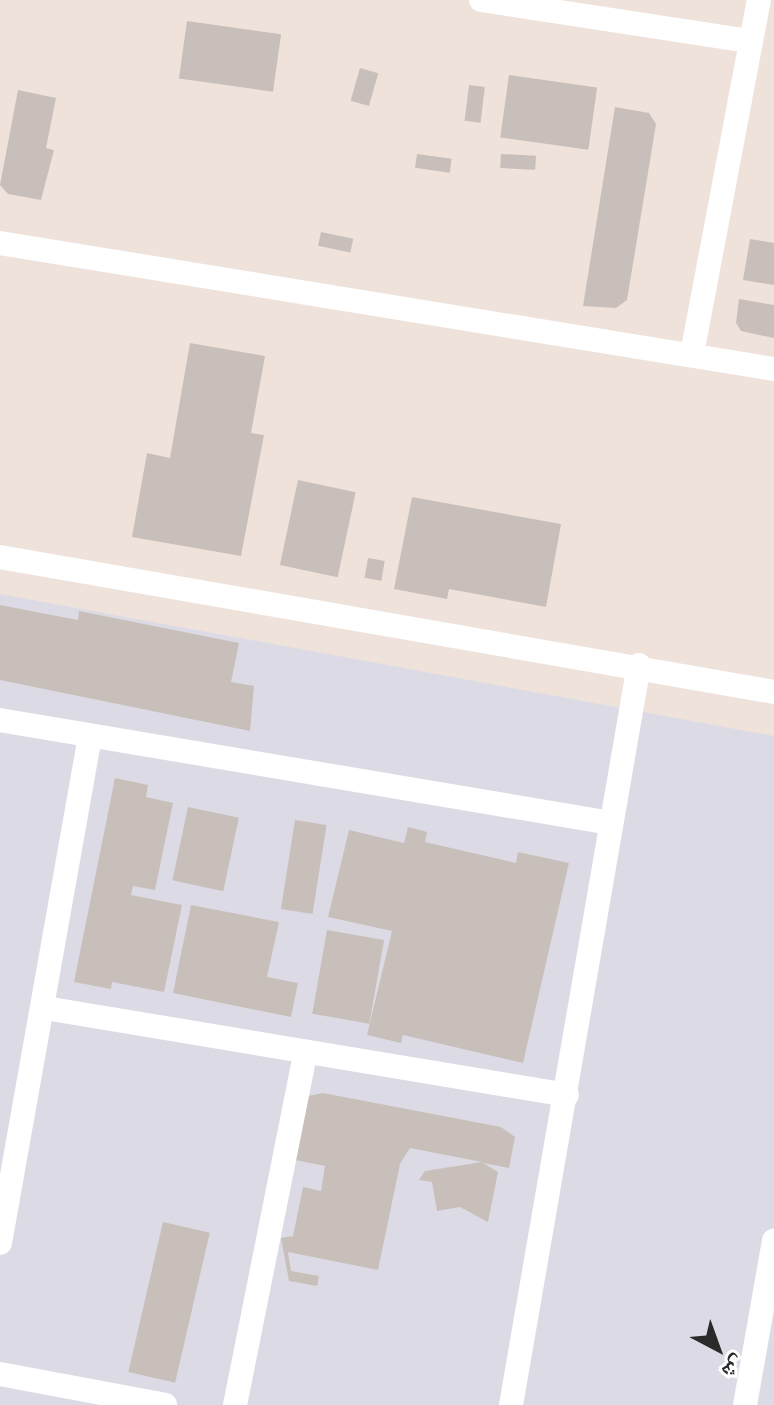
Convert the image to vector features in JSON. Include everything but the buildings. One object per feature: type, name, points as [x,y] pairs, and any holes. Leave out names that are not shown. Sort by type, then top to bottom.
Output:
[{"type":"street","points":[[481,0],[750,41]]},
{"type":"street","points":[[692,354],[759,0]]},
{"type":"street","points":[[0,243],[137,269],[774,369]]},
{"type":"street","points":[[0,557],[639,665],[774,692]]},
{"type":"street","points":[[511,1405],[639,665]]},
{"type":"street","points":[[0,720],[611,823]]},
{"type":"street","points":[[0,1243],[45,1008],[90,736]]},
{"type":"street","points":[[45,1008],[305,1055],[567,1095]]},
{"type":"street","points":[[235,1405],[305,1055]]},
{"type":"street","points":[[745,1405],[766,1339],[774,1241]]},
{"type":"street","points":[[0,1374],[165,1405]]},
{"type":"shaded area","points":[[0,594],[774,736],[774,1405],[0,1405]]}]
